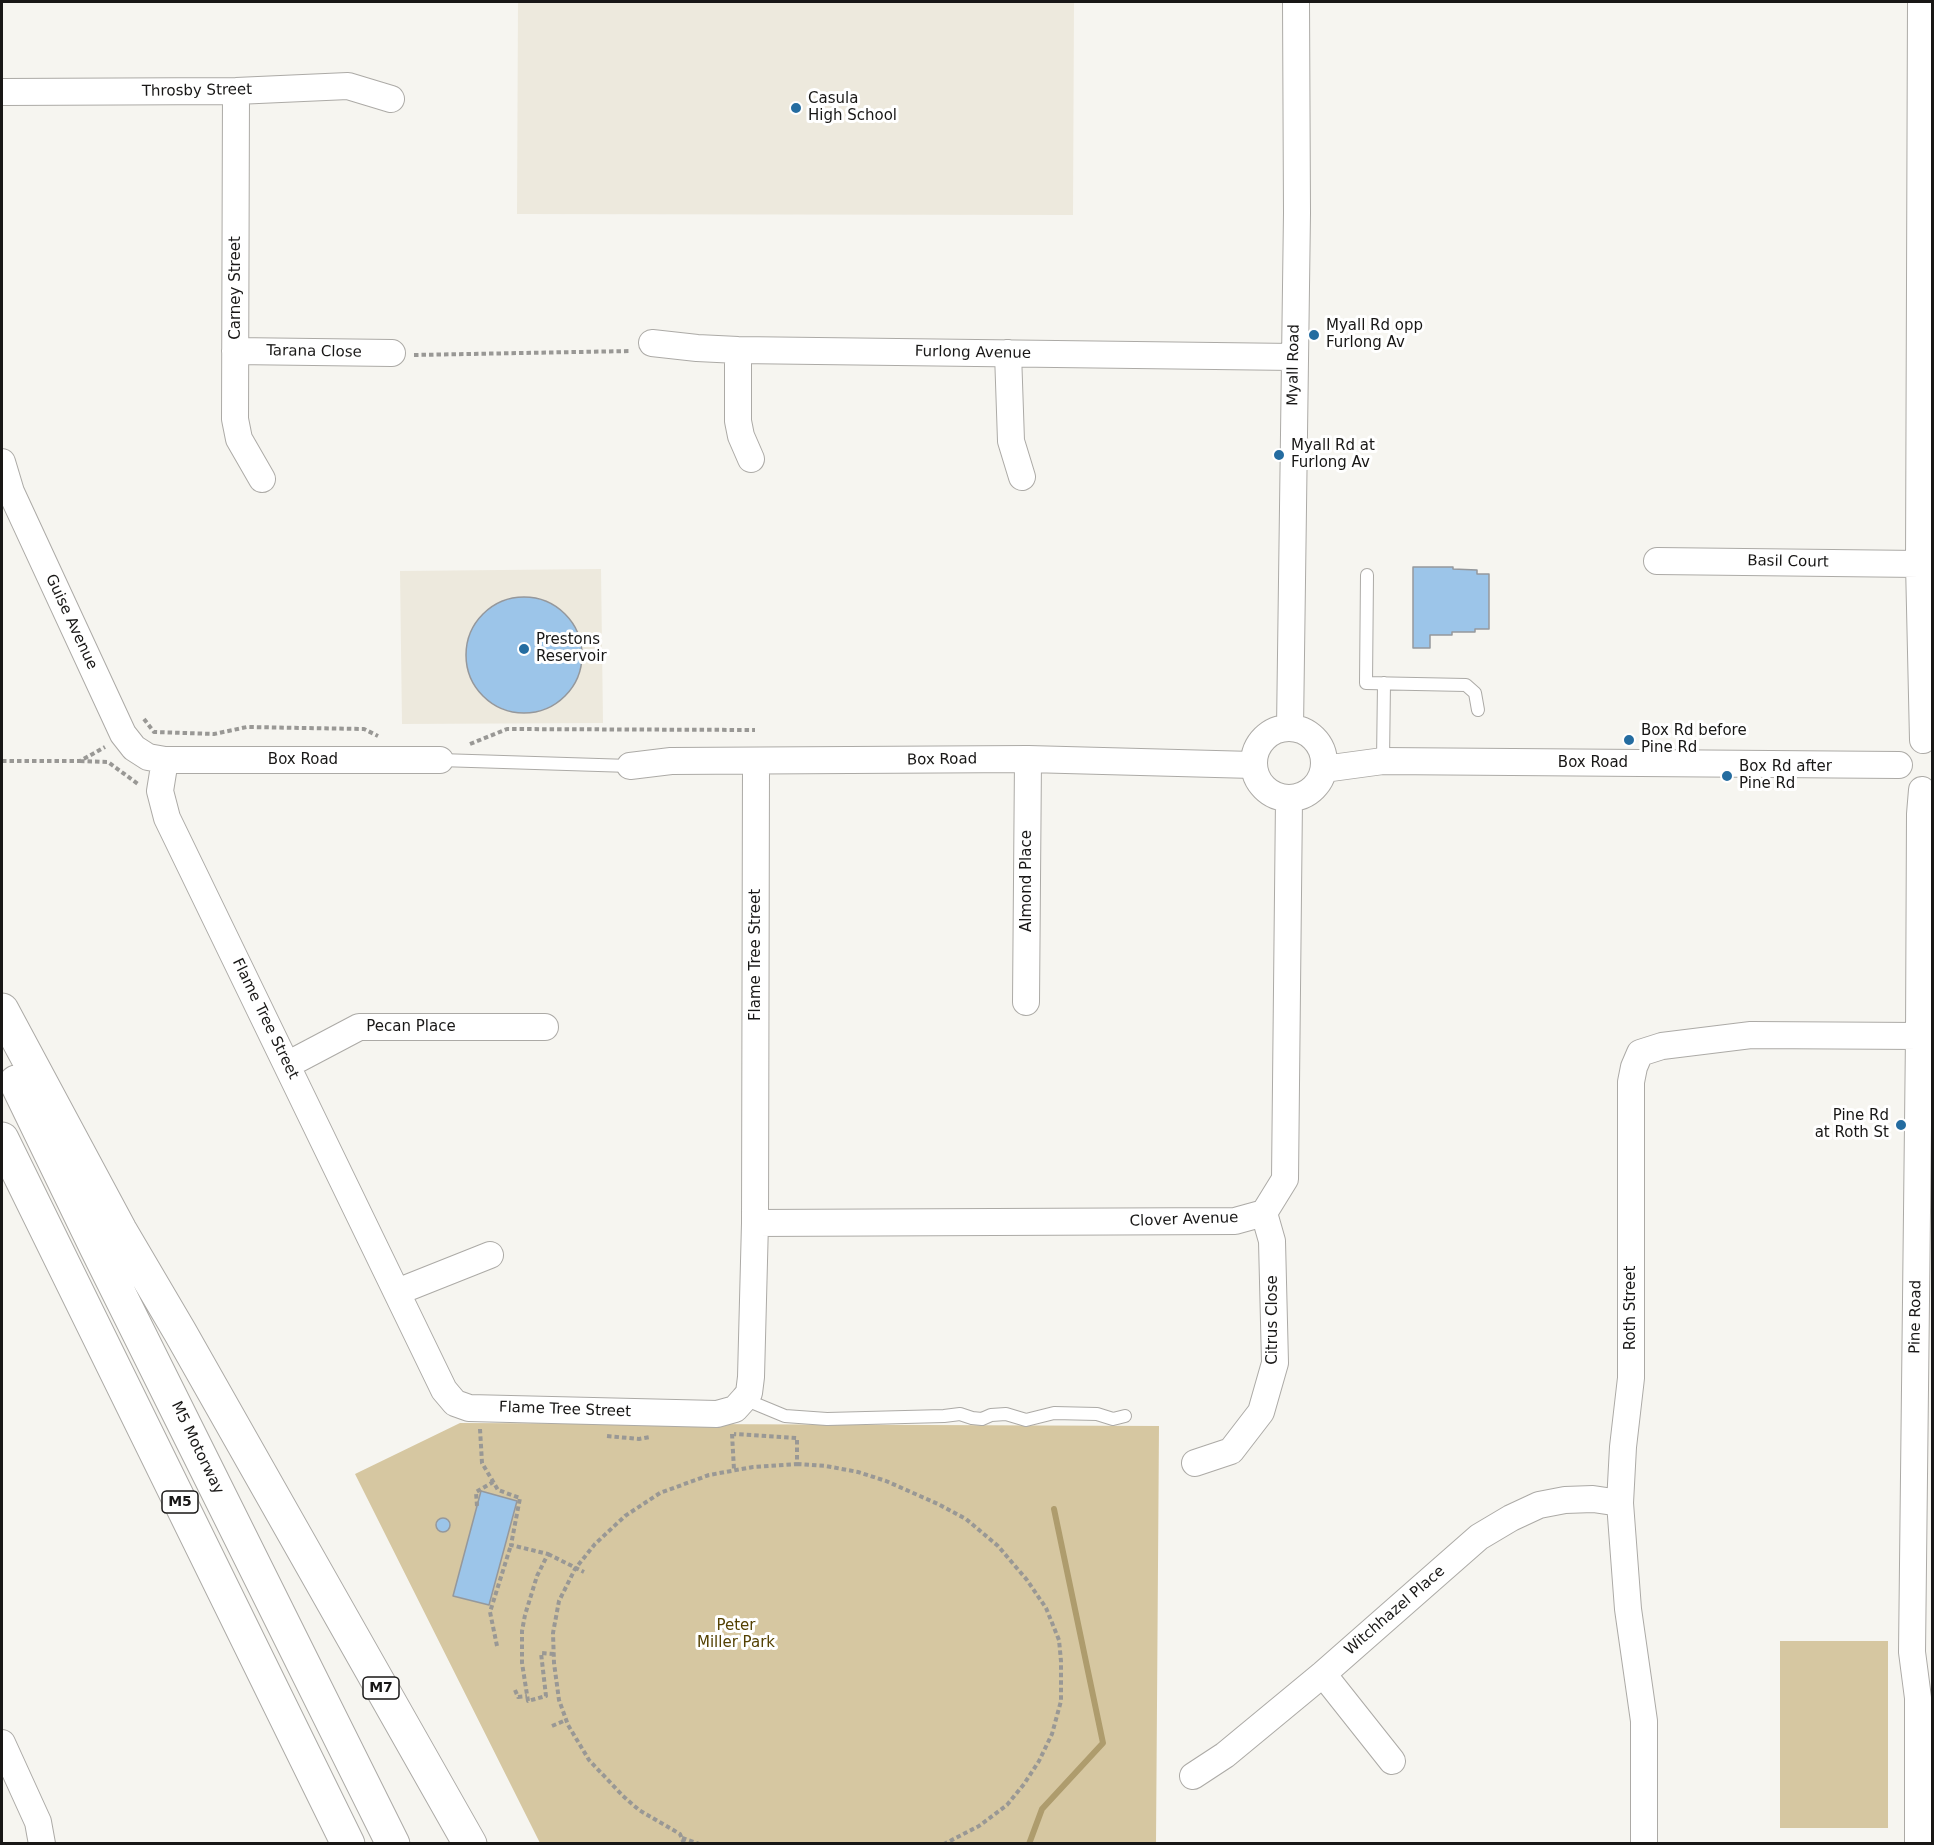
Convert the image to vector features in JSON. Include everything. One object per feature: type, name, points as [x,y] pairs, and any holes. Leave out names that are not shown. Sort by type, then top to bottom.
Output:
[{"type":"highway","points":[[2,1010],[120,1230],[293,1533],[481,1844]]},
{"type":"highway","name":"M5 Motorway","points":[[2,1051],[96,1247],[393,1844]]},
{"type":"highway","name":"M5","points":[[2,1139],[348,1844]]},
{"type":"highway","name":"M7","points":[[293,1533],[470,1844]]},
{"type":"street","name":"Myall Road","points":[[1290,728],[1297,213],[1296,2]]},
{"type":"street","points":[[1922,2],[1927,359],[1919,564],[1928,740],[1913,742],[1907,747],[1901,756],[1899,765],[1906,782],[1927,789]]},
{"type":"street","name":"Throsby Street","points":[[2,92],[236,91],[348,86],[391,99]]},
{"type":"street","name":"Carney Street","points":[[236,91],[236,418],[239,439],[262,479]]},
{"type":"street","name":"Furlong Avenue","points":[[652,343],[738,350],[1294,357]]},
{"type":"street","points":[[738,350],[738,421],[741,436],[751,459]]},
{"type":"street","name":"Tarana Close","points":[[236,351],[392,353]]},
{"type":"street","points":[[1008,354],[1011,441],[1022,477]]},
{"type":"street","name":"Guise Avenue","points":[[2,462],[11,492],[123,734],[134,748],[148,757],[165,760]]},
{"type":"street","name":"Basil Court","points":[[1657,561],[1919,564]]},
{"type":"street","points":[[1279,729],[1302,730],[1320,746],[1324,757],[1324,769],[1313,789],[1304,796],[1289,799],[1270,794],[1261,786],[1253,765],[1260,742],[1268,734],[1279,729]]},
{"type":"street","name":"Box Road","points":[[630,766],[671,761],[1028,759],[1253,765]]},
{"type":"street","name":"Almond Place","points":[[1026,1002],[1028,759]]},
{"type":"street","name":"Box Road","points":[[165,760],[440,760]]},
{"type":"street","name":"Flame Tree Street","points":[[165,760],[160,791],[167,818],[444,1390],[455,1403],[469,1408],[717,1414],[740,1404],[749,1393],[751,1377],[755,1223],[756,762]]},
{"type":"street","name":"Box Road","points":[[1324,769],[1383,761],[1899,765]]},
{"type":"street","name":"Pine Road","points":[[1923,1828],[1918,1710],[1912,1652],[1923,1407],[1919,1036],[1920,814],[1927,789]]},
{"type":"street","points":[[1264,1213],[1285,1179],[1289,799]]},
{"type":"street","name":"Pecan Place","points":[[287,1065],[359,1027],[545,1027]]},
{"type":"street","name":"Roth Street","points":[[1644,1844],[1644,1721],[1628,1609],[1620,1503],[1623,1447],[1631,1378],[1631,1082],[1634,1067],[1640,1053],[1662,1046],[1751,1035],[1919,1036]]},
{"type":"street","name":"Clover Avenue","points":[[755,1223],[1235,1221],[1264,1213]]},
{"type":"street","name":"Citrus Close","points":[[1195,1463],[1231,1451],[1261,1412],[1275,1363],[1272,1241],[1264,1213]]},
{"type":"street","points":[[397,1292],[490,1255]]},
{"type":"street","name":"Witchhazel Place","points":[[1193,1776],[1225,1755],[1323,1674],[1479,1537],[1539,1505],[1564,1500],[1593,1499],[1620,1503]]},
{"type":"street","points":[[1323,1674],[1392,1761]]},
{"type":"street","points":[[2,1743],[10,1780],[38,1822],[42,1844]]},
{"type":"lane","points":[[1367,574],[1366,683],[1466,685],[1475,693],[1478,710]]},
{"type":"lane","points":[[1383,761],[1384,683]]},
{"type":"lane","points":[[440,760],[630,766]]},
{"type":"lane","points":[[740,1404],[785,1416],[827,1419],[960,1414],[982,1419],[1006,1413],[1026,1420],[1054,1413],[1097,1414],[1113,1419],[1125,1416]]},
{"type":"path","points":[[392,353],[419,356],[630,351],[652,343]]},
{"type":"path","points":[[144,719],[154,732],[214,734],[247,727],[364,729],[387,741]]},
{"type":"path","points":[[463,747],[507,729],[755,730]]},
{"type":"path","points":[[2,761],[80,761],[102,749]]},
{"type":"path","points":[[734,1470],[733,1434],[740,1404]]},
{"type":"path","points":[[480,1428],[482,1463],[498,1490],[520,1498],[511,1545],[490,1612],[497,1646]]},
{"type":"path","points":[[733,1434],[797,1438],[797,1464]]},
{"type":"path","points":[[684,1844],[680,1834],[639,1810],[622,1796],[589,1760],[566,1720],[559,1700],[554,1654],[553,1633],[559,1600],[576,1567],[595,1544],[625,1516],[660,1493],[709,1475],[753,1467],[797,1464],[858,1472],[886,1481],[966,1519],[998,1546],[1027,1580],[1046,1608],[1059,1640],[1061,1701],[1052,1734],[1039,1761],[1007,1805],[979,1826],[944,1844]]},
{"type":"path","points":[[477,1506],[476,1492],[493,1482]]},
{"type":"path","points":[[511,1545],[548,1554],[584,1572]]},
{"type":"path","points":[[548,1554],[537,1576],[522,1631],[522,1663],[528,1701],[546,1696],[541,1653],[554,1654]]},
{"type":"path","points":[[515,1690],[518,1697],[527,1696]]},
{"type":"path","points":[[552,1726],[566,1720]]},
{"type":"path","points":[[682,1838],[699,1844]]},
{"type":"shaded area","name":"Casula High School","points":[[518,2],[1074,2],[1073,215],[517,214]]},
{"type":"shaded area","points":[[601,569],[603,723],[402,724],[400,571]]},
{"type":"green space","name":"Peter Miller Park","points":[[460,1423],[1159,1426],[1156,1843],[540,1843],[355,1474]]},
{"type":"green space","points":[[1780,1641],[1888,1641],[1888,1828],[1780,1828]]},
{"type":"building","points":[[1413,567],[1453,567],[1453,569],[1477,570],[1477,574],[1489,574],[1489,629],[1475,629],[1475,632],[1452,632],[1452,635],[1430,635],[1430,648],[1413,648]]},
{"type":"building","name":"Prestons Reservoir","points":[[524,597],[546,602],[565,614],[577,633],[582,655],[577,677],[565,696],[546,708],[524,713],[502,708],[483,696],[471,677],[466,655],[471,633],[483,614],[502,602]]},
{"type":"building","points":[[481,1491],[517,1501],[489,1605],[453,1596]]},
{"type":"building","points":[[440,1518],[446,1518],[450,1525],[446,1532],[440,1532],[436,1528],[436,1522]]},
{"type":"waterway","points":[[1029,1844],[1042,1809],[1103,1743],[1054,1509]]},
{"type":"place","name":"Casula High School","points":[[796,108]]},
{"type":"place","name":"Myall Rd opp Furlong Av","points":[[1314,335]]},
{"type":"place","name":"Myall Rd at Furlong Av","points":[[1279,455]]},
{"type":"place","name":"Prestons Reservoir","points":[[524,649]]},
{"type":"place","name":"Box Rd before Pine Rd","points":[[1629,740]]},
{"type":"place","name":"Box Rd after Pine Rd","points":[[1727,776]]},
{"type":"place","name":"Pine Rd at Roth St","points":[[1901,1125]]}]
